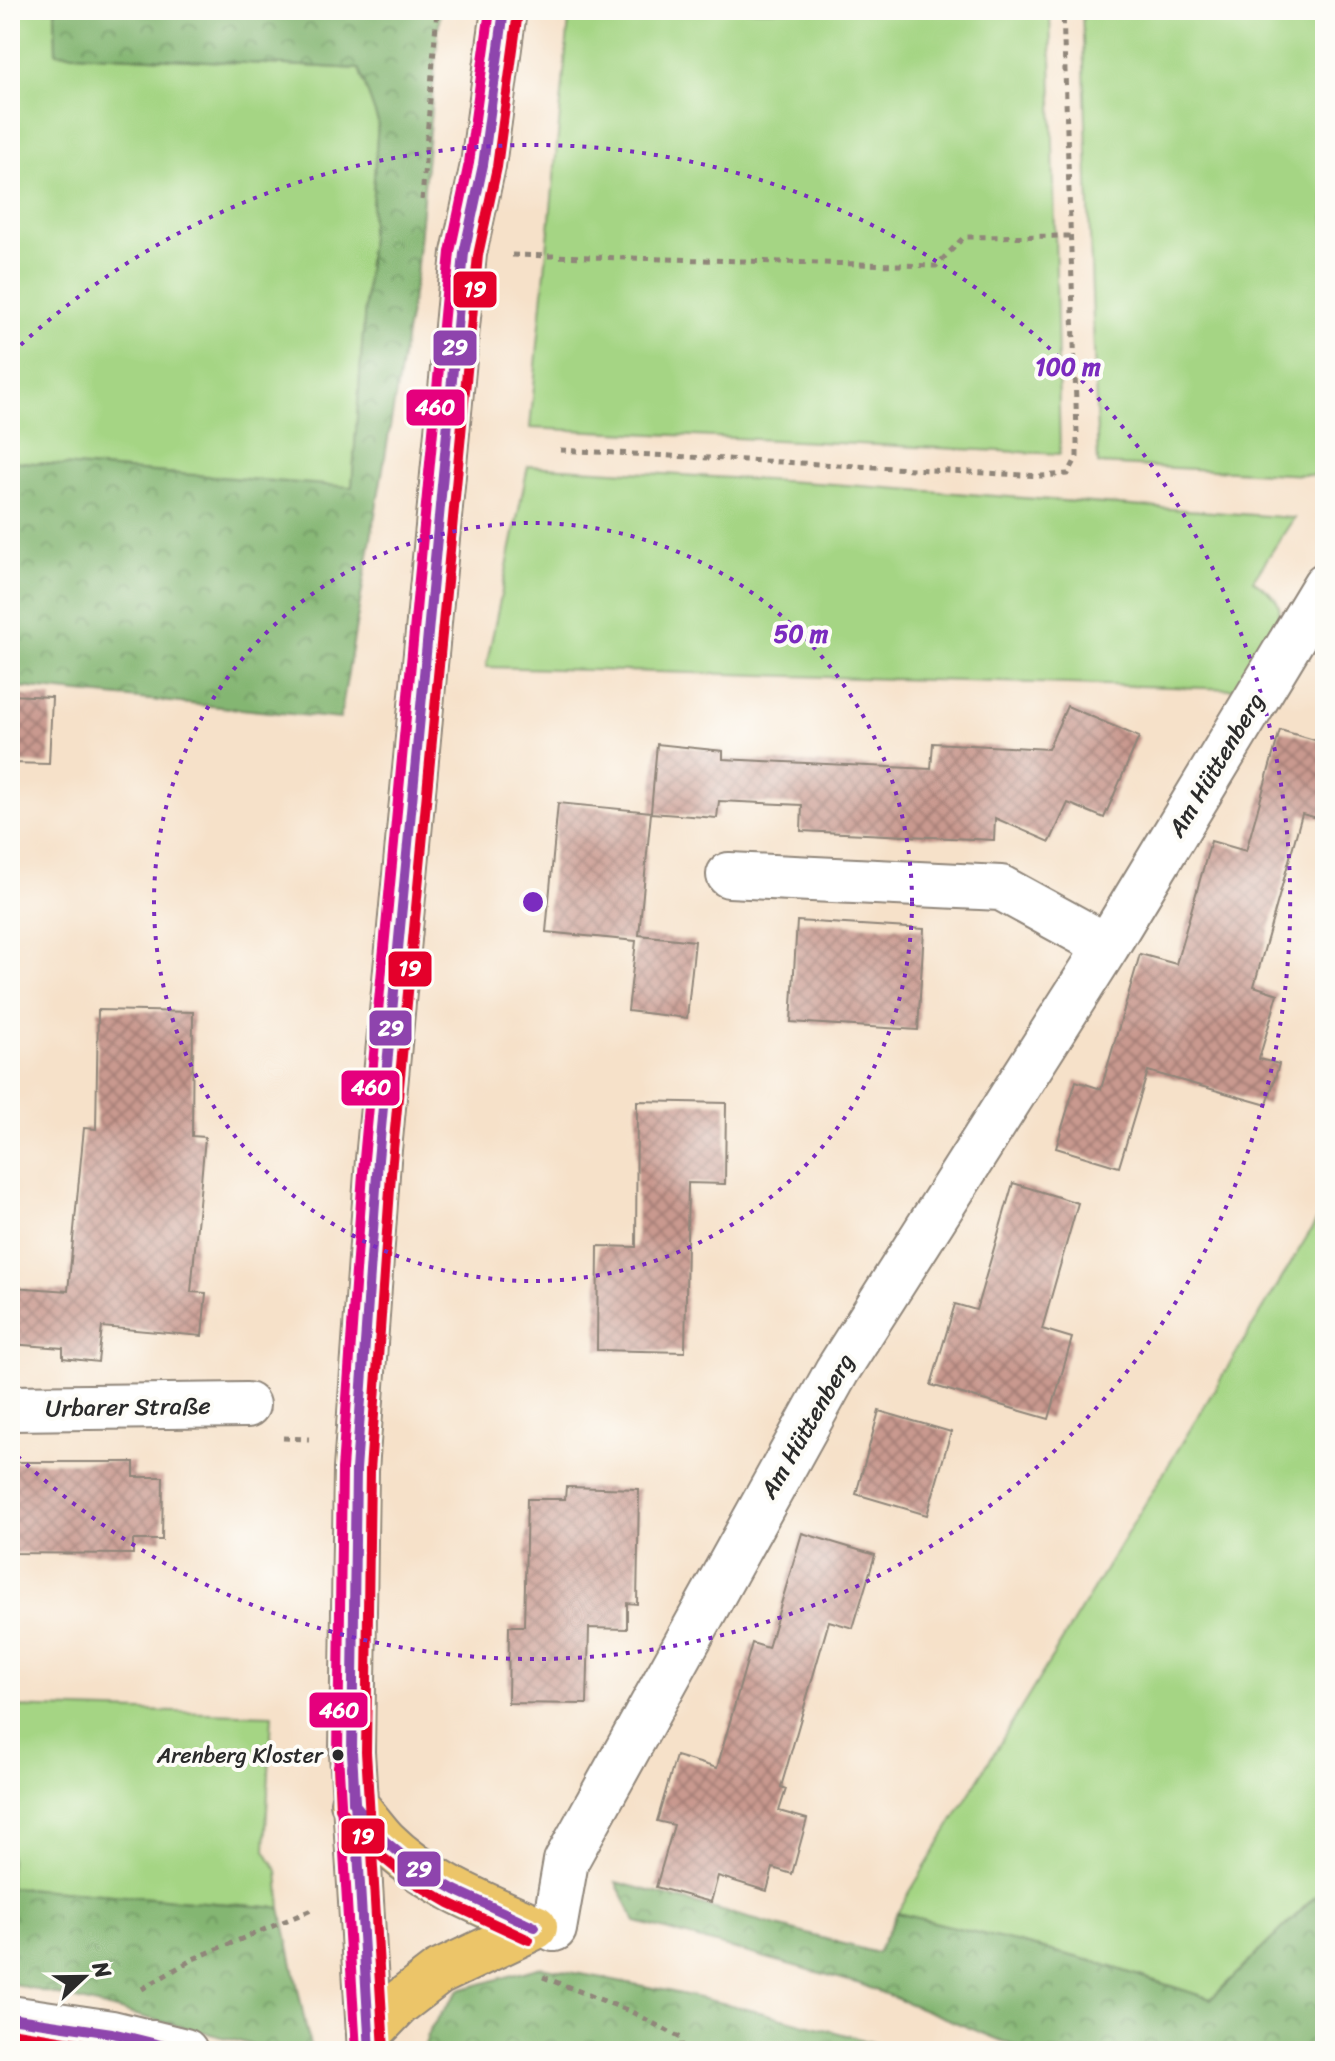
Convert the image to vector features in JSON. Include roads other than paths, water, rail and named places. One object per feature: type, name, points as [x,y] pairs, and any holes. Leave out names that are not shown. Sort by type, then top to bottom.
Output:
[{"type":"main road","points":[[464,253],[461,154],[474,10]]},
{"type":"main road","points":[[369,2043],[353,1802],[356,1470],[377,1175],[464,253],[483,165],[504,10]]},
{"type":"main road","points":[[353,1802],[385,1841],[420,1870],[535,1927],[438,1973],[399,2003],[369,2043]]},
{"type":"street","name":"Am Hüttenberg","points":[[554,1929],[566,1861],[837,1371],[1107,946],[1325,585]]},
{"type":"street","points":[[729,875],[1001,888],[1107,946]]},
{"type":"street","name":"Urbarer Straße","points":[[10,1408],[247,1405]]},
{"type":"street","points":[[10,2018],[112,2033],[185,2051]]},
{"type":"place","name":"Arenberg Kloster","points":[[338,1755]]}]
